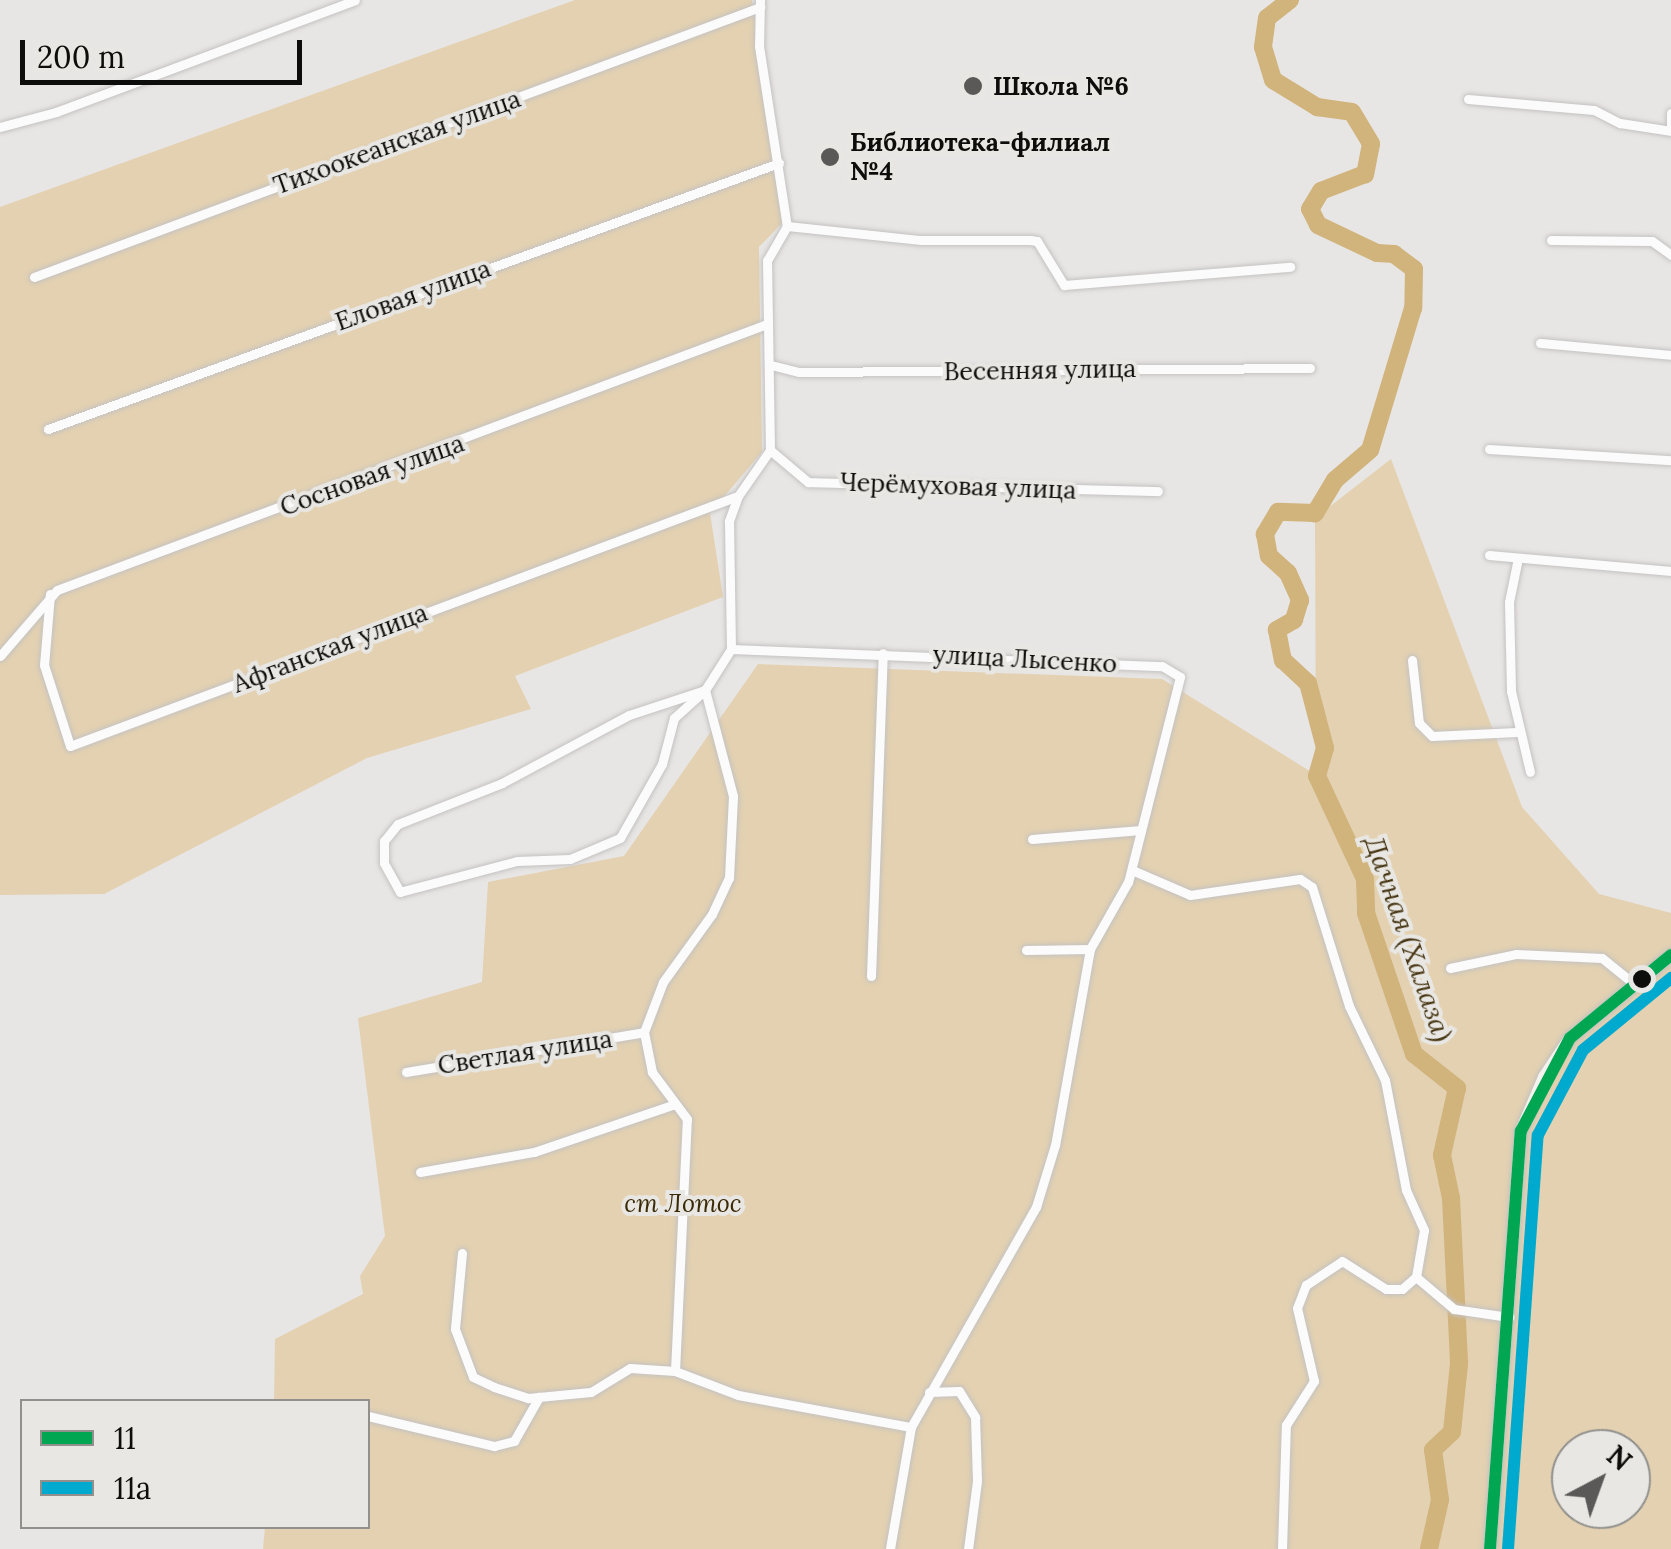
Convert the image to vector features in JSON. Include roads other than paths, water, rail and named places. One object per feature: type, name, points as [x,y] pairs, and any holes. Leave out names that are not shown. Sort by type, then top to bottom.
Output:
[{"type":"street","points":[[0,127],[355,0]]},
{"type":"street","points":[[705,690],[630,715],[502,782],[398,824],[384,841],[384,863],[400,892],[517,861],[570,859],[620,838],[662,764],[674,718],[705,690],[731,649],[729,521],[738,496],[770,450],[766,260],[787,226],[760,3]]},
{"type":"street","name":"Тихоокеанская улица","points":[[34,277],[760,3]]},
{"type":"street","points":[[1468,99],[1594,110],[1620,123],[1671,128],[1671,114]]},
{"type":"street","name":"Еловая улица","points":[[48,429],[779,164]]},
{"type":"street","points":[[787,226],[921,240],[1037,241],[1064,285],[1290,267]]},
{"type":"street","points":[[1551,240],[1652,241],[1671,255]]},
{"type":"street","name":"Сосновая улица","points":[[50,594],[768,324]]},
{"type":"street","points":[[1540,342],[1671,355]]},
{"type":"street","name":"Весенняя улица","points":[[771,365],[798,372],[1310,368]]},
{"type":"street","points":[[1489,448],[1671,460]]},
{"type":"street","name":"Черёмуховая улица","points":[[770,450],[808,482],[1158,491]]},
{"type":"street","name":"Афганская улица","points":[[50,594],[44,665],[70,746],[738,496]]},
{"type":"street","points":[[1489,555],[1671,571]]},
{"type":"street","points":[[1518,558],[1509,602],[1517,732],[1530,772]]},
{"type":"street","points":[[0,656],[50,594]]},
{"type":"street","name":"улица Лысенко","points":[[731,649],[1162,666],[1176,672],[1180,684],[1132,870],[1090,949],[1055,1145],[1036,1207],[911,1427],[890,1549]]},
{"type":"street","points":[[871,976],[883,653]]},
{"type":"street","points":[[1412,660],[1420,723],[1432,736],[1517,732]]},
{"type":"street","points":[[675,1370],[687,1119],[672,1105],[652,1072],[644,1032],[663,982],[712,914],[729,878],[733,796],[705,690]]},
{"type":"street","points":[[1032,839],[1100,838],[1140,830]]},
{"type":"street","points":[[1132,870],[1190,895],[1300,879],[1312,886],[1349,1006],[1385,1080],[1406,1190],[1424,1230],[1416,1278],[1402,1289],[1386,1289],[1342,1262],[1306,1285],[1296,1308],[1314,1381],[1286,1426],[1282,1549]]},
{"type":"street","points":[[1026,950],[1090,949]]},
{"type":"street","points":[[1450,968],[1516,954],[1602,958],[1634,984]]},
{"type":"street","points":[[1490,1549],[1522,1131],[1544,1077],[1570,1038],[1671,955]]},
{"type":"street","name":"Светлая улица","points":[[406,1072],[644,1032]]},
{"type":"street","points":[[420,1172],[534,1152],[672,1105]]},
{"type":"street","points":[[462,1253],[455,1329],[473,1377],[528,1398],[592,1392],[630,1368],[675,1370],[738,1395],[911,1427]]},
{"type":"street","points":[[1416,1278],[1454,1309],[1510,1317]]},
{"type":"street","points":[[929,1392],[959,1391],[975,1417],[976,1481],[968,1549]]},
{"type":"street","points":[[370,1416],[494,1446],[514,1441],[540,1397]]},
{"type":"waterway","name":"Дачная (Халаза)","points":[[1290,0],[1267,18],[1263,47],[1273,80],[1317,107],[1352,112],[1371,144],[1365,174],[1321,191],[1310,209],[1318,225],[1377,253],[1394,254],[1414,269],[1413,308],[1370,450],[1335,480],[1315,513],[1278,512],[1265,534],[1269,556],[1288,573],[1300,600],[1294,620],[1277,630],[1283,660],[1308,683],[1325,748],[1317,776],[1365,879],[1366,913],[1414,1054],[1457,1088],[1442,1155],[1451,1198],[1459,1364],[1452,1432],[1433,1450],[1440,1500],[1429,1549]]},
{"type":"place","name":"Школа №6","points":[[973,86]]},
{"type":"place","name":"Библиотека-филиал №4","points":[[830,157]]},
{"type":"park label","name":"ст Лотос","points":[[683,1203]]}]
